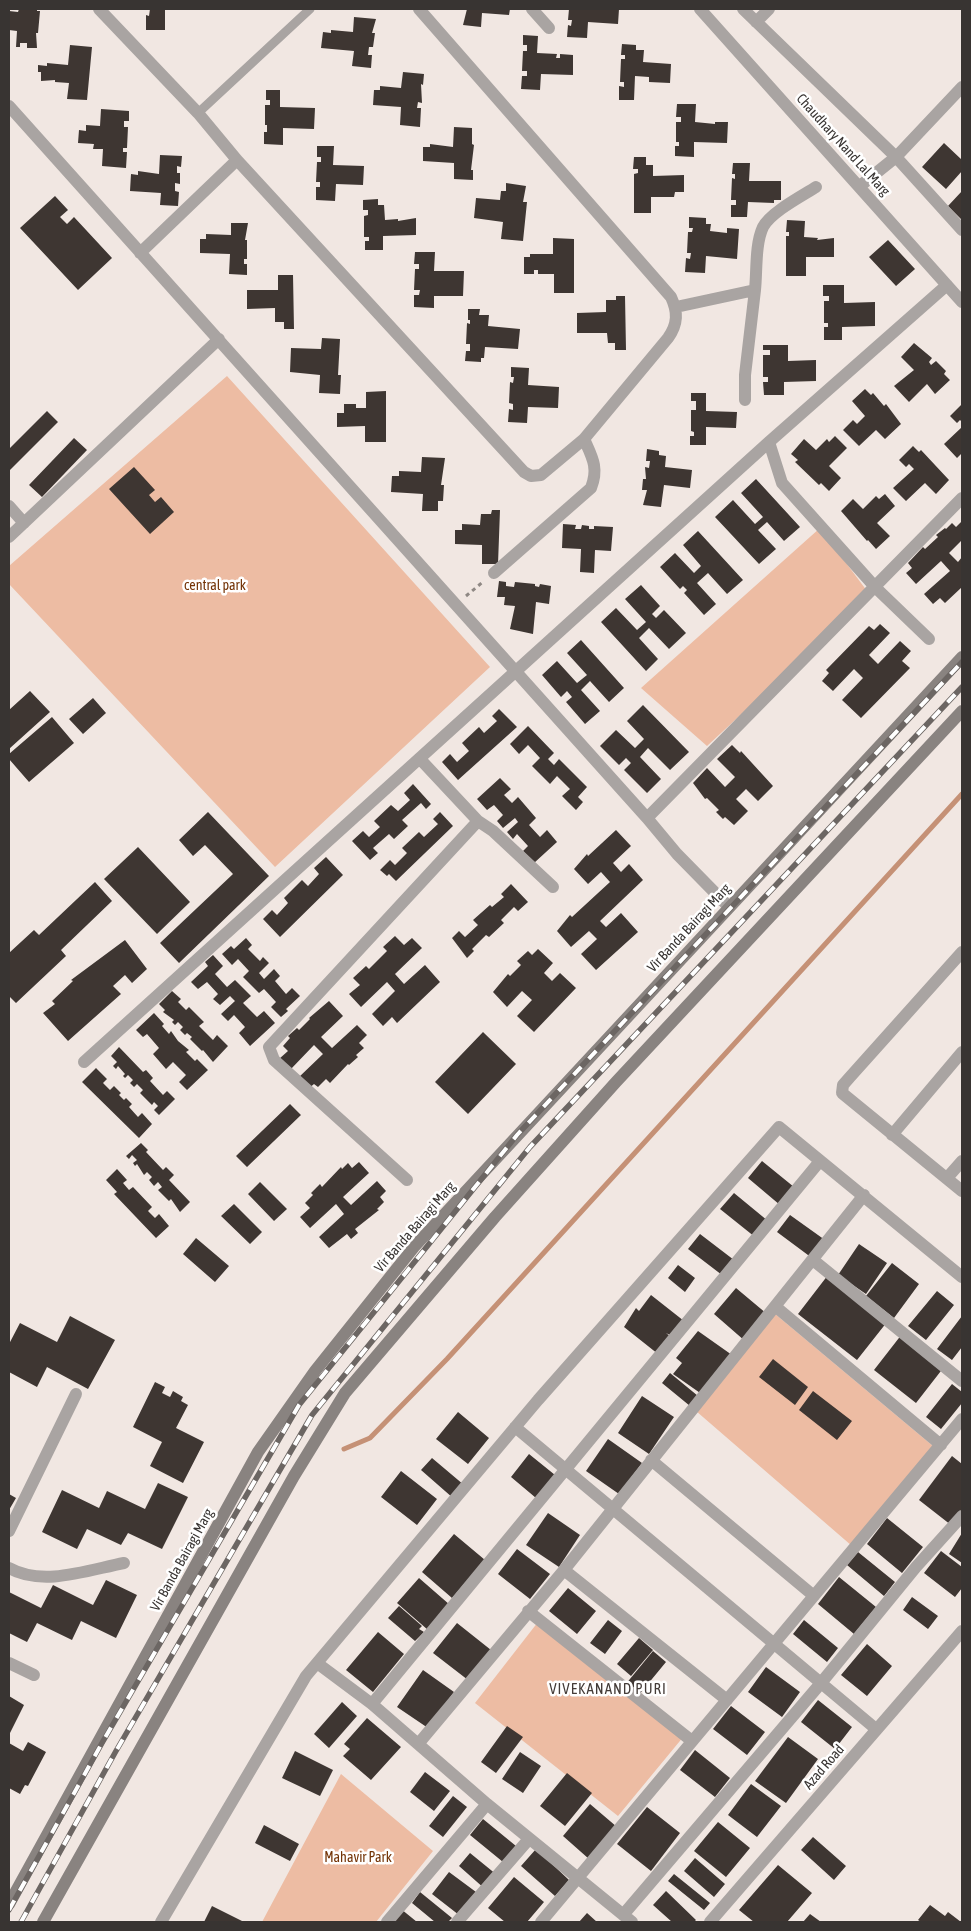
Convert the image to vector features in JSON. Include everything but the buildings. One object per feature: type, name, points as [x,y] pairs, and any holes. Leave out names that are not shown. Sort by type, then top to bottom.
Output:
[{"type":"main road","name":"Vir Banda Bairagi Marg","points":[[9,1904],[258,1452],[315,1372],[414,1247],[962,657]]},
{"type":"main road","points":[[43,1922],[294,1476],[345,1393],[495,1217],[597,1104],[962,711]]},
{"type":"street","points":[[99,9],[198,113],[237,160],[524,472],[531,476],[542,475],[584,439],[668,338],[677,319],[676,307],[671,297],[419,9]]},
{"type":"street","points":[[532,9],[549,28]]},
{"type":"street","name":"Chaudhary Nand Lal Marg","points":[[700,9],[962,302]]},
{"type":"street","name":"Chaudhary Nand Lal Marg","points":[[744,9],[896,157],[962,230]]},
{"type":"street","points":[[756,22],[769,9]]},
{"type":"street","points":[[860,186],[896,157],[962,87]]},
{"type":"street","points":[[9,106],[140,253],[219,338],[677,854],[729,907]]},
{"type":"street","points":[[140,253],[237,160]]},
{"type":"street","points":[[745,400],[745,375],[760,235],[764,226],[772,217],[816,187]]},
{"type":"street","points":[[84,1062],[769,442],[947,285]]},
{"type":"street","points":[[676,307],[755,290]]},
{"type":"street","points":[[9,537],[219,338]]},
{"type":"street","points":[[494,573],[591,488],[596,476],[595,462],[584,439]]},
{"type":"street","points":[[769,442],[782,483],[876,588],[929,639]]},
{"type":"street","points":[[647,818],[876,588],[962,498]]},
{"type":"street","points":[[9,506],[24,523]]},
{"type":"street","points":[[420,759],[478,821],[493,830],[553,887]]},
{"type":"street","points":[[407,1180],[274,1060],[269,1047],[478,821]]},
{"type":"street","points":[[962,952],[843,1085],[842,1093],[848,1100],[962,1190]]},
{"type":"street","points":[[892,1135],[962,1052]]},
{"type":"street","points":[[161,1922],[295,1693],[317,1663],[516,1427],[778,1127],[864,1195],[962,1277]]},
{"type":"street","points":[[372,1704],[820,1161]]},
{"type":"street","points":[[947,1178],[962,1161]]},
{"type":"street","points":[[419,1743],[564,1570],[864,1195]]},
{"type":"street","points":[[813,1260],[962,1381]]},
{"type":"street","points":[[776,1307],[941,1445]]},
{"type":"street","points":[[9,1531],[76,1394]]},
{"type":"street","points":[[541,1922],[962,1419]]},
{"type":"street","points":[[516,1427],[564,1470],[876,1729]]},
{"type":"street","points":[[651,1460],[814,1596]]},
{"type":"street","points":[[317,1663],[372,1704],[487,1804],[627,1918],[916,1567],[962,1516]]},
{"type":"street","points":[[9,1568],[26,1576],[51,1576],[124,1563]]},
{"type":"street","points":[[564,1570],[727,1700]]},
{"type":"street","points":[[528,1611],[692,1741]]},
{"type":"street","name":"Azad Road","points":[[710,1922],[962,1631]]},
{"type":"street","points":[[9,1662],[34,1674]]},
{"type":"street","points":[[387,1922],[487,1804]]},
{"type":"street","points":[[457,1922],[529,1839]]},
{"type":"lane","points":[[198,113],[310,9]]},
{"type":"path","points":[[456,605],[494,573]]},
{"type":"green space","name":"central park","points":[[227,376],[490,667],[275,867],[9,584],[9,566]]},
{"type":"green space","points":[[820,528],[870,595],[707,746],[641,688]]},
{"type":"green space","points":[[774,1313],[933,1446],[852,1546],[696,1411]]},
{"type":"green space","points":[[538,1622],[684,1736],[618,1816],[475,1703]]},
{"type":"green space","name":"Mahavir Park","points":[[341,1774],[433,1851],[376,1922],[262,1922]]},
{"type":"waterway","points":[[344,1449],[370,1438],[447,1359],[962,794]]},
{"type":"railway","points":[[9,1910],[102,1743],[299,1405],[517,1135],[962,662]]},
{"type":"railway","points":[[21,1922],[116,1751],[312,1415],[530,1147],[962,687]]},
{"type":"district","name":"VIVEKANAND PURI","points":[[608,1689]]}]
